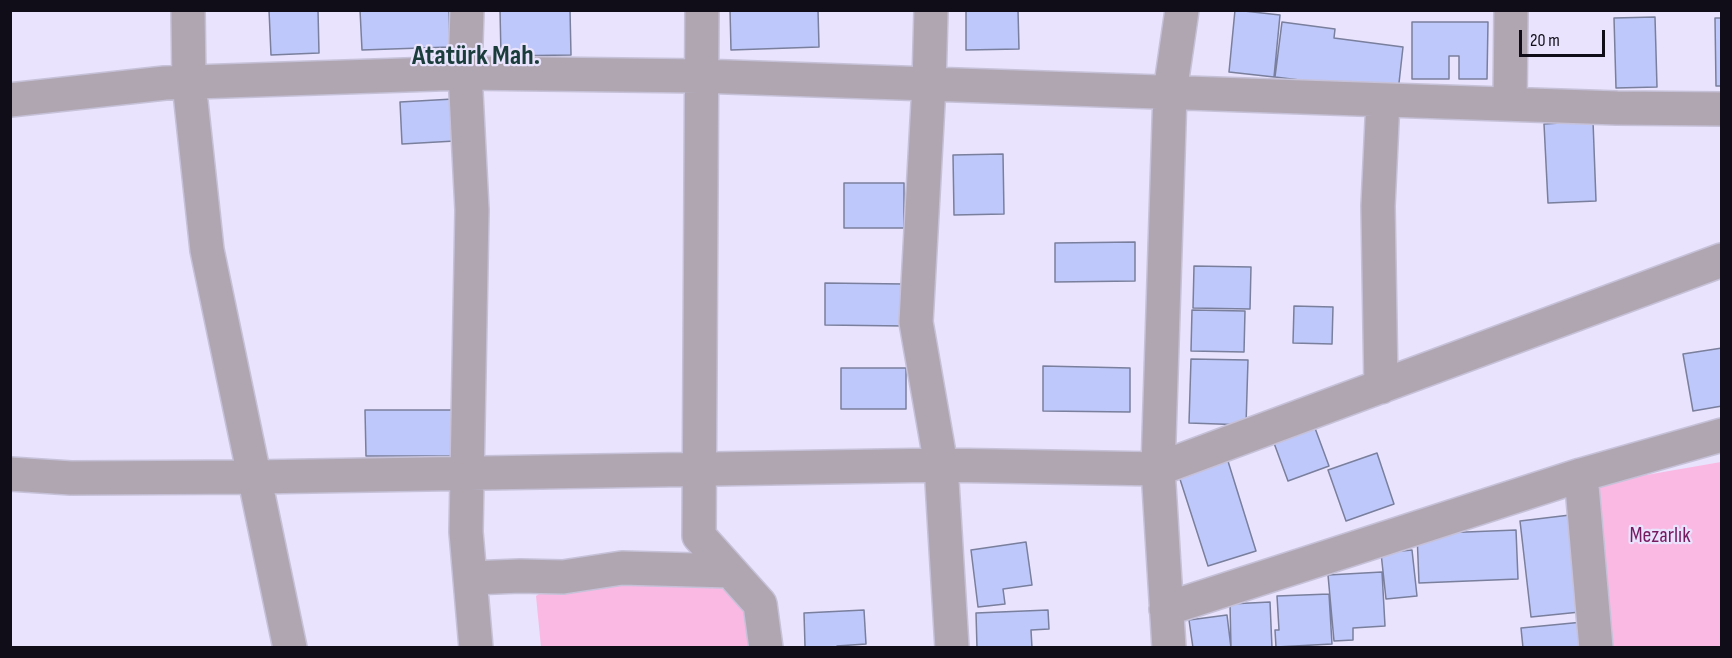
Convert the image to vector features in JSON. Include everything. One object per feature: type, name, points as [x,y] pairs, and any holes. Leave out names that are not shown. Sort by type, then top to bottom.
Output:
[{"type":"street","points":[[188,10],[189,83],[207,250],[288,647]]},
{"type":"street","points":[[467,10],[465,73],[472,210],[466,532],[477,648]]},
{"type":"street","points":[[702,10],[699,536],[760,604],[766,648]]},
{"type":"street","points":[[931,10],[916,322],[940,465],[952,648]]},
{"type":"street","points":[[1169,648],[1158,469],[1170,92],[1182,10]]},
{"type":"street","points":[[1510,104],[1511,10]]},
{"type":"street","points":[[10,100],[165,83],[465,73],[700,76],[1722,110]]},
{"type":"street","points":[[1381,387],[1378,206],[1383,100]]},
{"type":"street","points":[[10,474],[71,478],[255,477],[699,467],[940,465],[1158,469],[1722,260]]},
{"type":"street","points":[[1166,609],[1581,476],[1722,435]]},
{"type":"street","points":[[1581,476],[1596,648]]},
{"type":"street","points":[[471,578],[563,577],[622,568],[730,571]]},
{"type":"green space","name":"Mezarlık","points":[[1721,462],[1721,647],[1607,647],[1595,495],[1600,483]]},
{"type":"green space","points":[[698,575],[746,602],[754,647],[541,647],[536,596],[542,592]]},
{"type":"building","points":[[269,10],[318,10],[319,53],[271,55]]},
{"type":"building","points":[[360,10],[449,10],[450,47],[362,50]]},
{"type":"building","points":[[500,10],[570,10],[571,55],[501,56]]},
{"type":"building","points":[[730,10],[818,10],[819,47],[731,50]]},
{"type":"building","points":[[966,10],[1018,10],[1019,49],[966,50]]},
{"type":"building","points":[[1235,10],[1280,15],[1274,77],[1229,72]]},
{"type":"building","points":[[1655,17],[1657,87],[1616,88],[1614,18]]},
{"type":"building","points":[[1715,18],[1722,18],[1722,86],[1716,86]]},
{"type":"building","points":[[1282,22],[1335,29],[1334,38],[1403,47],[1398,92],[1275,77]]},
{"type":"building","points":[[1412,22],[1488,22],[1487,79],[1459,79],[1459,56],[1449,56],[1449,79],[1412,79]]},
{"type":"building","points":[[453,99],[455,141],[402,144],[400,102]]},
{"type":"building","points":[[1593,121],[1596,201],[1548,203],[1544,124]]},
{"type":"building","points":[[1003,154],[1004,214],[954,215],[953,155]]},
{"type":"building","points":[[844,183],[904,183],[904,228],[844,228]]},
{"type":"building","points":[[1135,242],[1135,281],[1055,282],[1055,243]]},
{"type":"building","points":[[1194,266],[1251,267],[1250,309],[1193,308]]},
{"type":"building","points":[[825,283],[904,284],[904,326],[825,325]]},
{"type":"building","points":[[1294,306],[1333,307],[1332,344],[1293,343]]},
{"type":"building","points":[[1192,310],[1245,311],[1244,352],[1191,351]]},
{"type":"building","points":[[1722,348],[1722,406],[1693,411],[1683,354]]},
{"type":"building","points":[[1191,359],[1248,360],[1246,425],[1189,423]]},
{"type":"building","points":[[1043,366],[1130,368],[1130,412],[1043,411]]},
{"type":"building","points":[[841,368],[906,368],[906,409],[841,409]]},
{"type":"building","points":[[365,410],[452,410],[452,456],[366,456]]},
{"type":"building","points":[[1312,420],[1329,466],[1288,481],[1271,435]]},
{"type":"building","points":[[1377,453],[1394,504],[1346,521],[1328,470]]},
{"type":"building","points":[[1227,458],[1256,551],[1208,566],[1178,473]]},
{"type":"building","points":[[1570,515],[1580,612],[1531,617],[1520,521]]},
{"type":"building","points":[[1516,530],[1518,579],[1419,583],[1417,534]]},
{"type":"building","points":[[1026,542],[1032,585],[1003,589],[1005,604],[978,607],[971,550]]},
{"type":"building","points":[[1412,550],[1417,596],[1386,599],[1381,553]]},
{"type":"building","points":[[1382,572],[1385,626],[1353,628],[1353,640],[1334,641],[1328,575]]},
{"type":"building","points":[[1329,594],[1332,644],[1276,647],[1275,630],[1279,630],[1277,596]]},
{"type":"building","points":[[1270,602],[1272,648],[1231,648],[1230,604]]},
{"type":"building","points":[[864,610],[866,644],[837,646],[837,648],[806,648],[804,613]]},
{"type":"building","points":[[1048,610],[1049,629],[1031,630],[1032,648],[977,648],[976,613]]},
{"type":"building","points":[[1227,615],[1231,648],[1193,648],[1189,620]]},
{"type":"building","points":[[1583,622],[1586,648],[1523,648],[1521,628]]},
{"type":"district","name":"Atatürk Mah.","points":[[476,57]]}]
